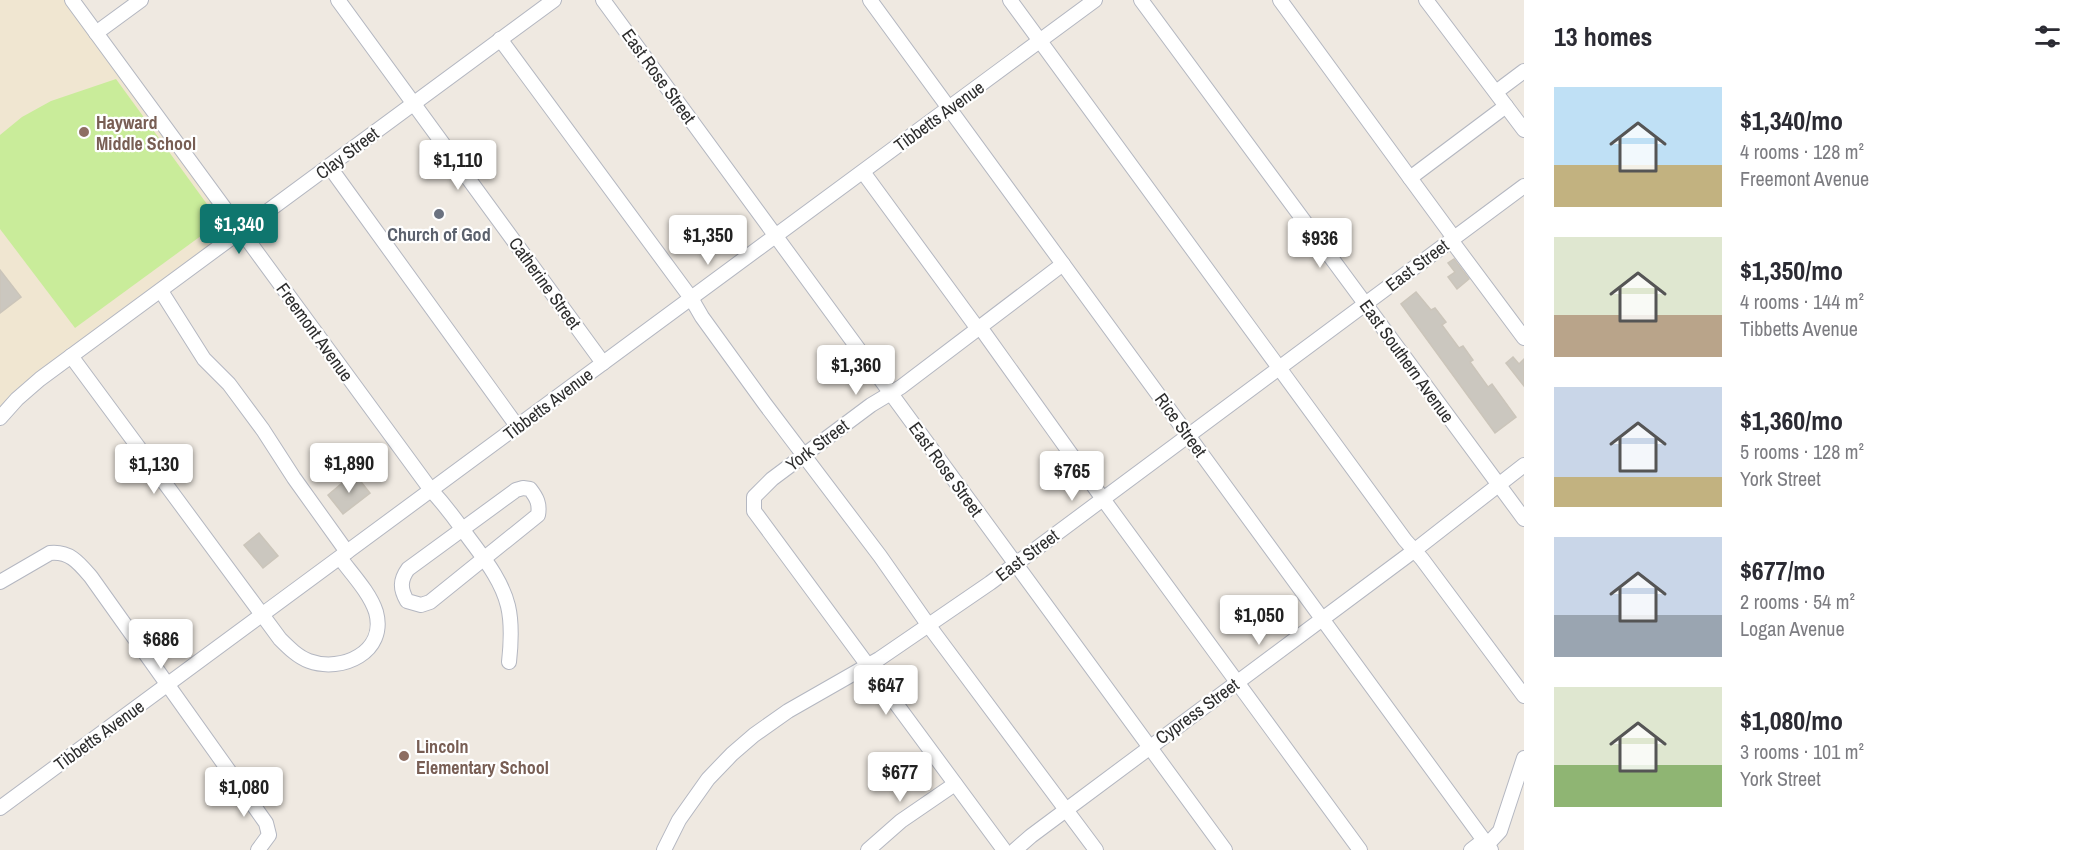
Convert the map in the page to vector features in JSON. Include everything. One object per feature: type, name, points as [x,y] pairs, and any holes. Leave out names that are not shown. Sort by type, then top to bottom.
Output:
[{"type":"street","name":"Freemont Avenue","points":[[72,0],[431,490],[443,502],[483,557],[496,578],[508,607],[511,646],[509,662]]},
{"type":"street","points":[[96,33],[141,0]]},
{"type":"street","name":"Catherine Street","points":[[338,0],[603,363]]},
{"type":"street","name":"Clay Street","points":[[0,418],[24,393],[71,356],[554,0]]},
{"type":"street","name":"East Rose Street","points":[[603,0],[1225,850]]},
{"type":"street","name":"Rice Street","points":[[870,0],[1488,845]]},
{"type":"street","points":[[1010,0],[1524,696]]},
{"type":"street","name":"Tibbetts Avenue","points":[[0,808],[1095,0]]},
{"type":"street","name":"East Southern Avenue","points":[[1141,0],[1524,519]]},
{"type":"street","points":[[1280,0],[1524,338]]},
{"type":"street","points":[[1426,0],[1524,130]]},
{"type":"street","points":[[501,39],[691,298],[709,327],[1096,850]]},
{"type":"street","points":[[1496,92],[1524,71]]},
{"type":"street","points":[[1410,178],[1506,106]]},
{"type":"street","points":[[329,166],[518,426]]},
{"type":"street","points":[[863,172],[1360,850]]},
{"type":"street","name":"East Street","points":[[664,850],[692,799],[732,754],[754,735],[788,711],[868,665],[929,626],[1016,564],[1524,186]]},
{"type":"street","name":"York Street","points":[[868,665],[754,511],[756,493],[804,454],[891,393],[1063,264]]},
{"type":"street","points":[[71,356],[290,650],[310,661],[341,665],[365,652],[376,636],[376,614],[373,603],[256,421],[229,384],[204,358],[183,329],[161,291]]},
{"type":"street","name":"Cypress Street","points":[[1015,850],[1149,746],[1415,550],[1524,465]]},
{"type":"street","points":[[530,489],[537,497],[540,506],[538,515],[430,602],[421,605],[407,600],[402,586],[408,569],[462,529],[516,490],[530,489]]},
{"type":"street","points":[[0,582],[50,554],[64,554],[78,562],[168,684],[268,828],[269,835],[266,842],[258,850]]},
{"type":"street","points":[[868,665],[1004,850]]},
{"type":"street","points":[[1471,850],[1488,845],[1500,831],[1524,758]]},
{"type":"street","points":[[868,850],[901,821],[955,784]]},
{"type":"shaded area","name":"Hayward Middle School","points":[[0,0],[72,0],[241,232],[0,418]]},
{"type":"green space","points":[[116,79],[220,222],[75,328],[0,229],[0,135],[22,117],[51,101]]},
{"type":"building","points":[[1454,259],[1469,279],[1457,289],[1448,277],[1455,272],[1448,263]]},
{"type":"building","points":[[0,270],[21,297],[0,313]]},
{"type":"building","points":[[1416,292],[1431,310],[1435,308],[1446,322],[1442,325],[1459,348],[1463,346],[1473,360],[1470,362],[1488,387],[1492,384],[1516,417],[1495,433],[1401,304]]},
{"type":"building","points":[[1513,357],[1519,364],[1524,359],[1524,386],[1506,363]]},
{"type":"building","points":[[354,473],[370,493],[343,514],[328,495]]},
{"type":"building","points":[[259,533],[278,556],[263,568],[244,545]]},
{"type":"place","name":"Hayward Middle School","points":[[84,132]]},
{"type":"place","name":"Church of God","points":[[439,214]]},
{"type":"place","name":"Lincoln Elementary School","points":[[404,756]]}]
